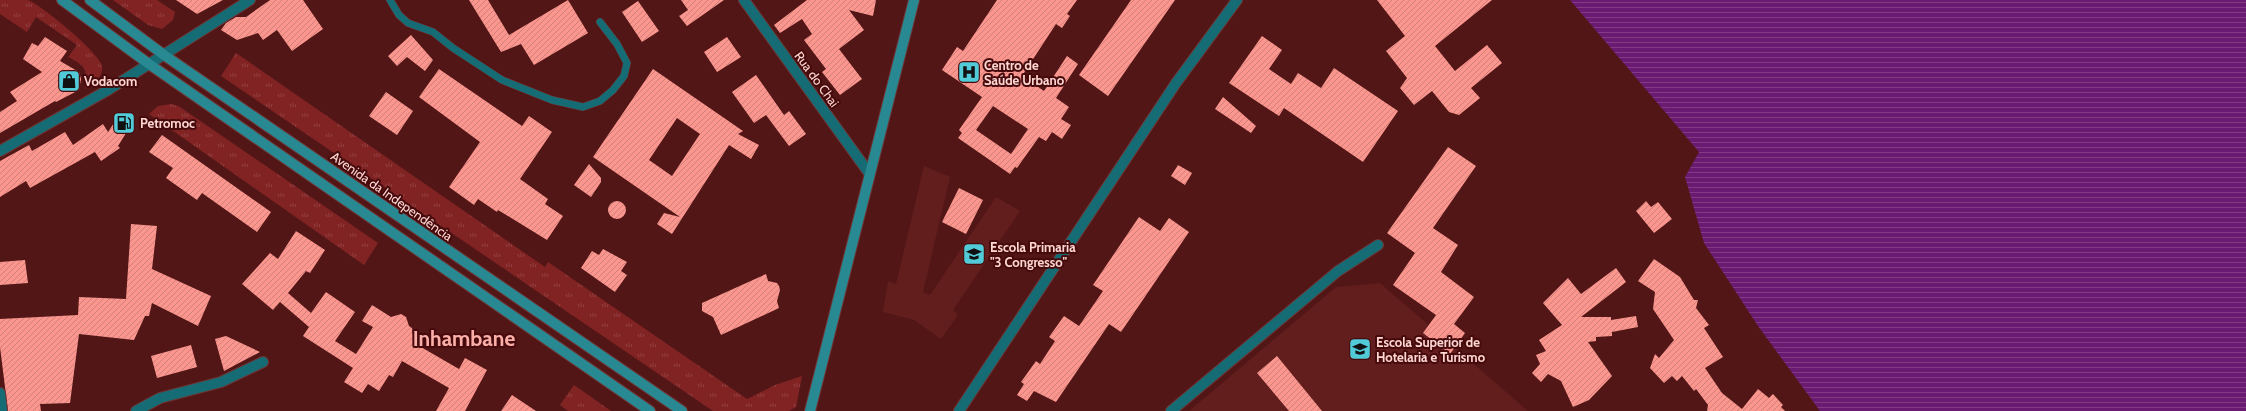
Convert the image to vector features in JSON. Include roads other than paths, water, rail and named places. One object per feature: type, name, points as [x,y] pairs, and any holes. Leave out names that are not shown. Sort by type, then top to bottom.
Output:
[{"type":"main road","points":[[62,0],[149,64],[650,411]]},
{"type":"main road","name":"Avenida da Independência","points":[[90,0],[164,55],[682,411]]},
{"type":"main road","points":[[810,411],[914,0]]},
{"type":"street","points":[[0,151],[164,55],[250,0]]},
{"type":"street","name":"Rua do Chai","points":[[744,0],[869,173]]},
{"type":"street","points":[[959,411],[1176,83],[1237,0]]},
{"type":"street","points":[[1172,411],[1338,271],[1378,245]]},
{"type":"street","points":[[136,411],[160,398],[221,382],[263,362]]},
{"type":"street","points":[[0,393],[2,411]]},
{"type":"lane","points":[[390,0],[399,15],[408,23],[433,32],[453,48],[502,80],[552,100],[583,107],[600,101],[613,90],[624,76],[627,63],[617,44],[600,22]]},
{"type":"place","name":"Centro de Saúde Urbano","points":[[969,72]]},
{"type":"place","name":"Vodacom","points":[[69,81]]},
{"type":"place","name":"Petromoc","points":[[124,123]]},
{"type":"place","name":"Escola Primaria \"3 Congresso\"","points":[[974,254]]},
{"type":"place","name":"Escola Superior de Hotelaria e Turismo","points":[[1360,349]]},
{"type":"district","name":"Inhambane","points":[[464,338]]}]
